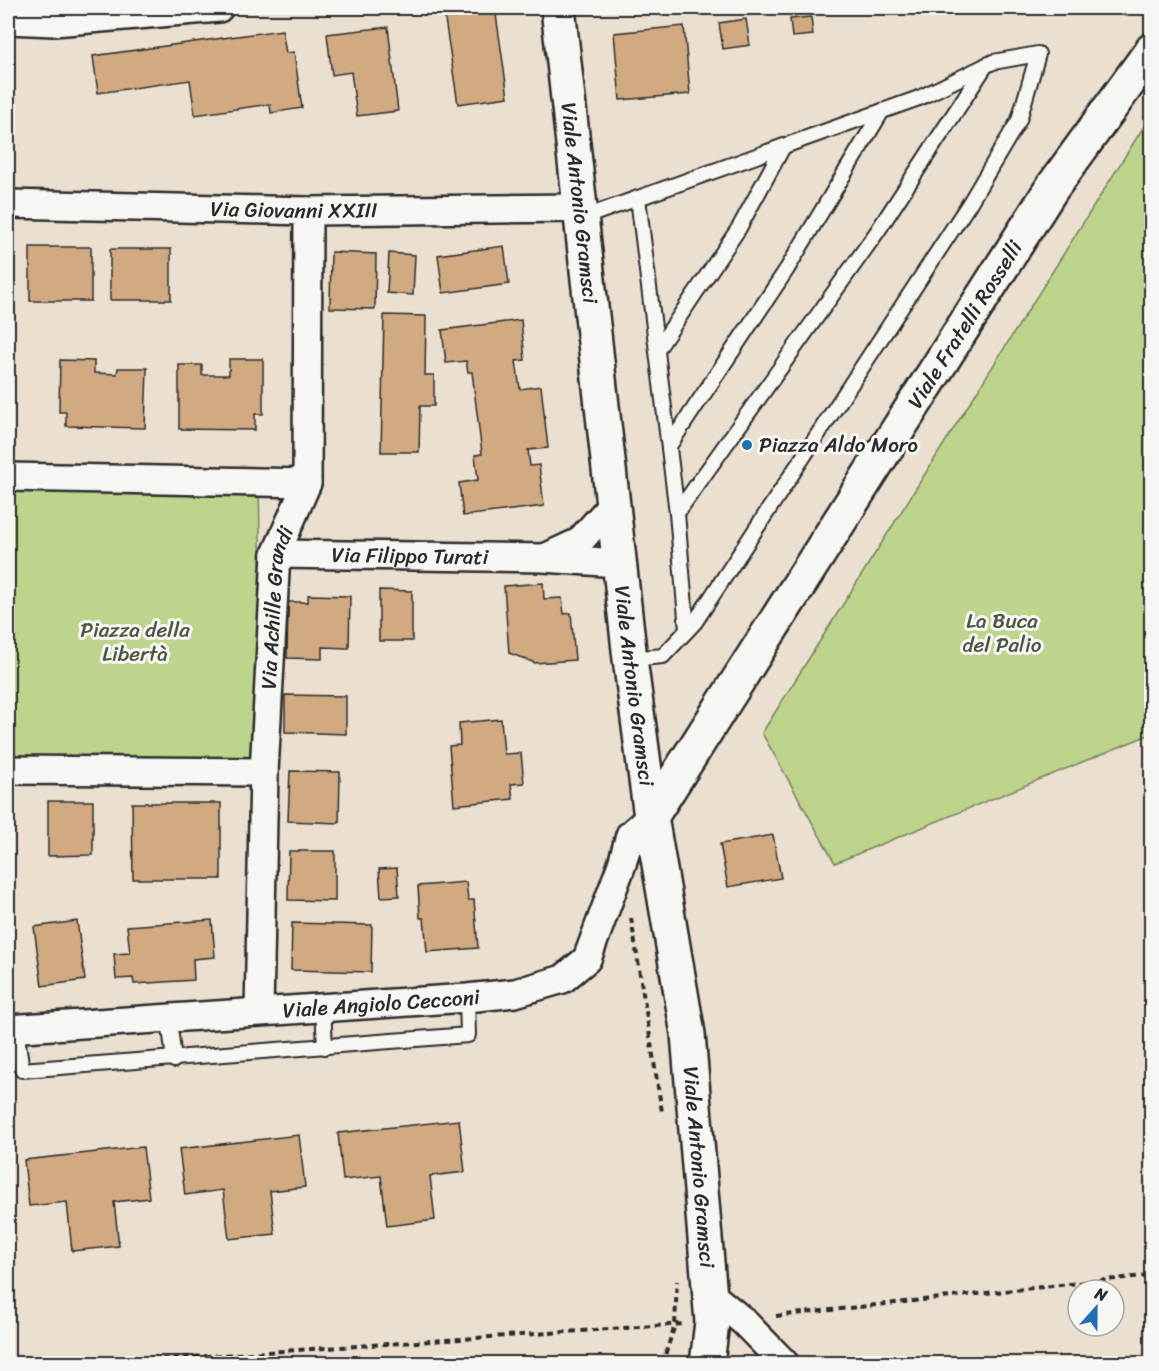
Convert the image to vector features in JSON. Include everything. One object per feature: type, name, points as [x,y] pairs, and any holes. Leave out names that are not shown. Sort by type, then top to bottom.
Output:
[{"type":"street","points":[[16,16],[54,22],[219,8]]},
{"type":"street","name":"Viale Antonio Gramsci","points":[[558,8],[630,659],[651,817],[688,1034],[722,1312],[707,1364]]},
{"type":"street","name":"Viale Fratelli Rosselli","points":[[651,817],[1052,188],[1152,50]]},
{"type":"street","name":"Via Giovanni XXIII","points":[[8,204],[308,211],[581,213]]},
{"type":"street","name":"Via Achille Grandi","points":[[259,1011],[264,772],[276,554],[307,483],[308,211]]},
{"type":"street","points":[[8,477],[307,483]]},
{"type":"street","name":"Via Filippo Turati","points":[[543,558],[579,542],[613,504]]},
{"type":"street","name":"Via Filippo Turati","points":[[276,554],[543,558],[619,563]]},
{"type":"street","points":[[8,770],[264,772]]},
{"type":"street","name":"Viale Angiolo Cecconi","points":[[12,1029],[466,998],[515,993],[563,979],[587,959],[622,864],[630,835],[651,817]]},
{"type":"street","points":[[722,1312],[785,1364]]},
{"type":"lane","points":[[581,213],[638,198],[919,98],[986,65],[1038,54],[1019,120],[956,224],[687,630],[663,656],[630,659]]},
{"type":"lane","points":[[677,513],[877,232],[986,65]]},
{"type":"lane","points":[[669,446],[787,268],[882,111]]},
{"type":"lane","points":[[657,350],[739,228],[783,147]]},
{"type":"lane","points":[[638,198],[677,513],[687,630]]},
{"type":"lane","points":[[12,1029],[22,1070],[174,1060],[468,1035],[466,998]]},
{"type":"lane","points":[[323,1008],[326,1047]]},
{"type":"lane","points":[[169,1019],[174,1060]]},
{"type":"path","points":[[629,908],[663,1116]]},
{"type":"path","points":[[89,1364],[675,1325],[722,1312],[839,1308],[1152,1275]]},
{"type":"path","points":[[662,1364],[675,1325],[677,1280]]},
{"type":"green space","name":"La Buca del Palio","points":[[1151,115],[1151,734],[835,863],[762,733]]},
{"type":"green space","name":"Piazza della Libertà","points":[[8,477],[259,482],[264,772],[8,770]]},
{"type":"building","points":[[495,8],[508,97],[458,104],[444,13]]},
{"type":"building","points":[[811,17],[813,35],[792,37],[790,19]]},
{"type":"building","points":[[746,19],[750,45],[723,49],[719,23]]},
{"type":"building","points":[[684,26],[690,94],[620,100],[614,33]]},
{"type":"building","points":[[388,27],[398,111],[357,116],[351,72],[332,75],[327,34]]},
{"type":"building","points":[[282,30],[286,53],[294,52],[302,108],[271,113],[270,104],[195,115],[190,80],[98,93],[93,56]]},
{"type":"building","points":[[504,246],[509,284],[443,293],[438,255]]},
{"type":"building","points":[[30,247],[91,247],[91,301],[30,301]]},
{"type":"building","points":[[110,249],[171,249],[171,300],[110,300]]},
{"type":"building","points":[[331,252],[376,254],[375,309],[330,308]]},
{"type":"building","points":[[389,253],[415,255],[413,295],[387,293]]},
{"type":"building","points":[[384,315],[426,316],[425,375],[434,375],[434,406],[420,406],[419,452],[381,452]]},
{"type":"building","points":[[521,320],[525,360],[516,361],[520,389],[541,386],[548,448],[528,450],[530,466],[539,465],[544,506],[463,516],[459,483],[478,480],[475,455],[482,454],[472,372],[468,372],[466,361],[446,363],[442,330]]},
{"type":"building","points":[[229,359],[263,359],[263,414],[255,414],[255,430],[179,429],[179,365],[202,365],[202,375],[229,375]]},
{"type":"building","points":[[60,360],[94,361],[94,373],[117,374],[118,368],[147,368],[145,428],[66,426],[66,412],[59,412]]},
{"type":"building","points":[[543,583],[544,599],[562,598],[564,614],[571,613],[575,660],[535,663],[509,653],[504,586]]},
{"type":"building","points":[[379,590],[412,591],[412,641],[379,641]]},
{"type":"building","points":[[308,595],[350,596],[349,648],[322,647],[322,659],[287,658],[288,602],[308,602]]},
{"type":"building","points":[[285,695],[346,696],[346,734],[285,732]]},
{"type":"building","points":[[501,719],[504,754],[521,753],[524,783],[511,784],[513,799],[454,805],[449,746],[460,745],[459,723]]},
{"type":"building","points":[[290,771],[340,772],[339,823],[288,821]]},
{"type":"building","points":[[48,801],[93,801],[93,855],[48,856]]},
{"type":"building","points":[[132,803],[221,803],[221,879],[133,879]]},
{"type":"building","points":[[773,835],[781,878],[728,887],[720,844]]},
{"type":"building","points":[[289,851],[335,851],[335,901],[288,900]]},
{"type":"building","points":[[397,868],[399,896],[381,897],[379,869]]},
{"type":"building","points":[[466,882],[468,900],[474,900],[478,948],[427,952],[424,918],[420,918],[418,886]]},
{"type":"building","points":[[212,920],[215,957],[193,959],[194,980],[134,984],[133,978],[116,979],[114,954],[130,953],[127,926]]},
{"type":"building","points":[[77,921],[85,980],[42,986],[34,927]]},
{"type":"building","points":[[292,923],[372,925],[371,972],[291,970]]},
{"type":"building","points":[[459,1120],[465,1172],[430,1176],[435,1220],[387,1226],[381,1176],[343,1180],[338,1133]]},
{"type":"building","points":[[299,1135],[305,1187],[270,1191],[275,1234],[229,1239],[223,1190],[185,1195],[179,1149]]},
{"type":"building","points":[[143,1147],[149,1198],[114,1202],[119,1246],[72,1251],[67,1202],[29,1206],[24,1160]]},
{"type":"place","name":"Piazza Aldo Moro","points":[[747,445]]}]
